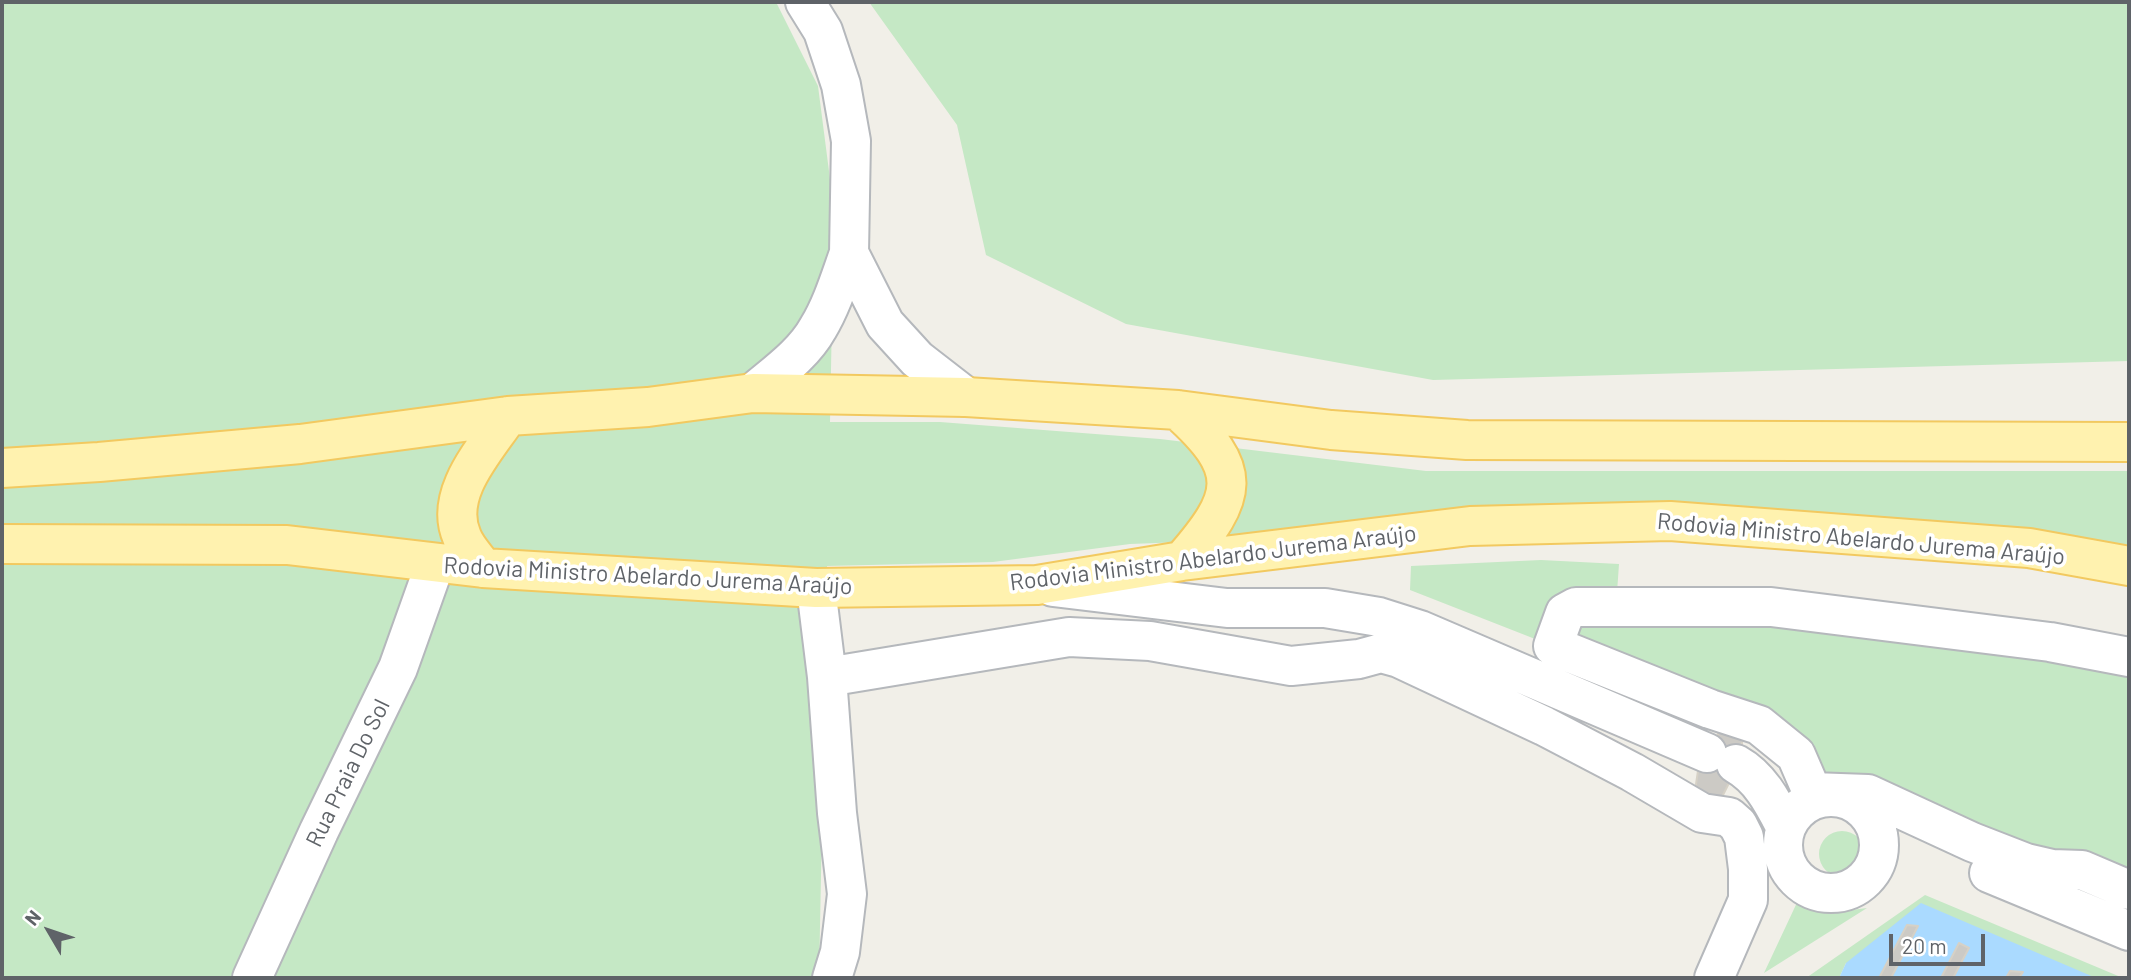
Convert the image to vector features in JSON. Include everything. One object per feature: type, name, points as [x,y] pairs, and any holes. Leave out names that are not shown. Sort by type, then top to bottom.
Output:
[{"type":"main road","points":[[2,468],[99,463],[300,444],[508,416],[648,407],[752,393],[966,397],[1178,410],[1331,430],[1467,440],[2129,442]]},
{"type":"main road","points":[[1178,410],[1205,434],[1215,449],[1224,466],[1227,489],[1219,512],[1182,561]]},
{"type":"main road","points":[[483,568],[461,537],[457,512],[461,487],[508,416]]},
{"type":"main road","name":"Rodovia Ministro Abelardo Jurema Araújo","points":[[2,544],[287,545],[483,568],[816,588],[1037,585],[1182,561],[1470,526],[1670,521],[2029,548],[2129,566]]},
{"type":"street","points":[[752,393],[798,354],[817,330],[849,253],[851,141],[841,85],[823,31],[805,2]]},
{"type":"street","points":[[849,253],[885,324],[917,359],[966,397]]},
{"type":"street","name":"Rua Praia Do Sol","points":[[252,978],[398,668],[435,564]]},
{"type":"street","points":[[1037,585],[1227,608],[1325,608],[1379,617],[1420,630],[1748,771],[1770,798],[1785,841],[1789,869],[1799,881],[1811,889],[1826,893],[1842,892],[1857,885],[1870,874],[1877,859],[1879,843],[1875,827],[1867,813],[1854,803],[1839,797],[1822,798],[1808,803],[1796,813],[1785,841],[1728,978]]},
{"type":"street","points":[[816,588],[847,894],[840,952],[832,978]]},
{"type":"street","points":[[2129,657],[2050,642],[1771,607],[1576,607],[1565,613],[1553,646],[1710,709],[1759,725],[1796,755],[1812,792],[1868,794],[1972,842],[2026,863],[2052,869],[2082,870],[2129,890]]},
{"type":"street","points":[[827,677],[1069,637],[1150,641],[1292,666],[1359,659],[1381,653],[1399,658],[1544,726],[1632,772],[1702,813],[1729,817],[1738,825],[1744,837],[1748,900],[1714,978]]},
{"type":"street","points":[[1875,827],[2129,931]]},
{"type":"green space","points":[[2,2],[776,2],[818,86],[834,210],[830,422],[940,422],[1160,439],[1426,471],[2129,471],[2129,551],[2033,531],[1291,538],[1130,544],[993,562],[827,566],[819,978],[2,978]]},
{"type":"green space","points":[[869,2],[2129,2],[2129,361],[1433,380],[1126,324],[986,255],[957,125]]},
{"type":"green space","points":[[1541,560],[1619,564],[1616,607],[2129,657],[2129,890],[1820,793],[1796,755],[1553,646],[1410,590],[1411,566]]},
{"type":"green space","points":[[1842,831],[1858,838],[1865,854],[1858,870],[1842,877],[1826,870],[1819,854],[1826,838]]},
{"type":"green space","points":[[1801,894],[1824,909],[1867,908],[1764,973]]},
{"type":"green space","points":[[1925,895],[2123,978],[1846,963],[1839,978],[1806,978]]},
{"type":"water","points":[[1921,903],[2096,978],[1839,978],[1846,963]]},
{"type":"building","points":[[1725,721],[1744,727],[1741,752],[1714,813],[1693,804],[1698,771]]},
{"type":"building","points":[[1907,925],[1918,926],[1891,978],[1879,978]]},
{"type":"building","points":[[1959,943],[1969,948],[1953,978],[1941,978]]},
{"type":"building","points":[[2010,971],[2023,972],[2019,978],[2006,978]]}]
